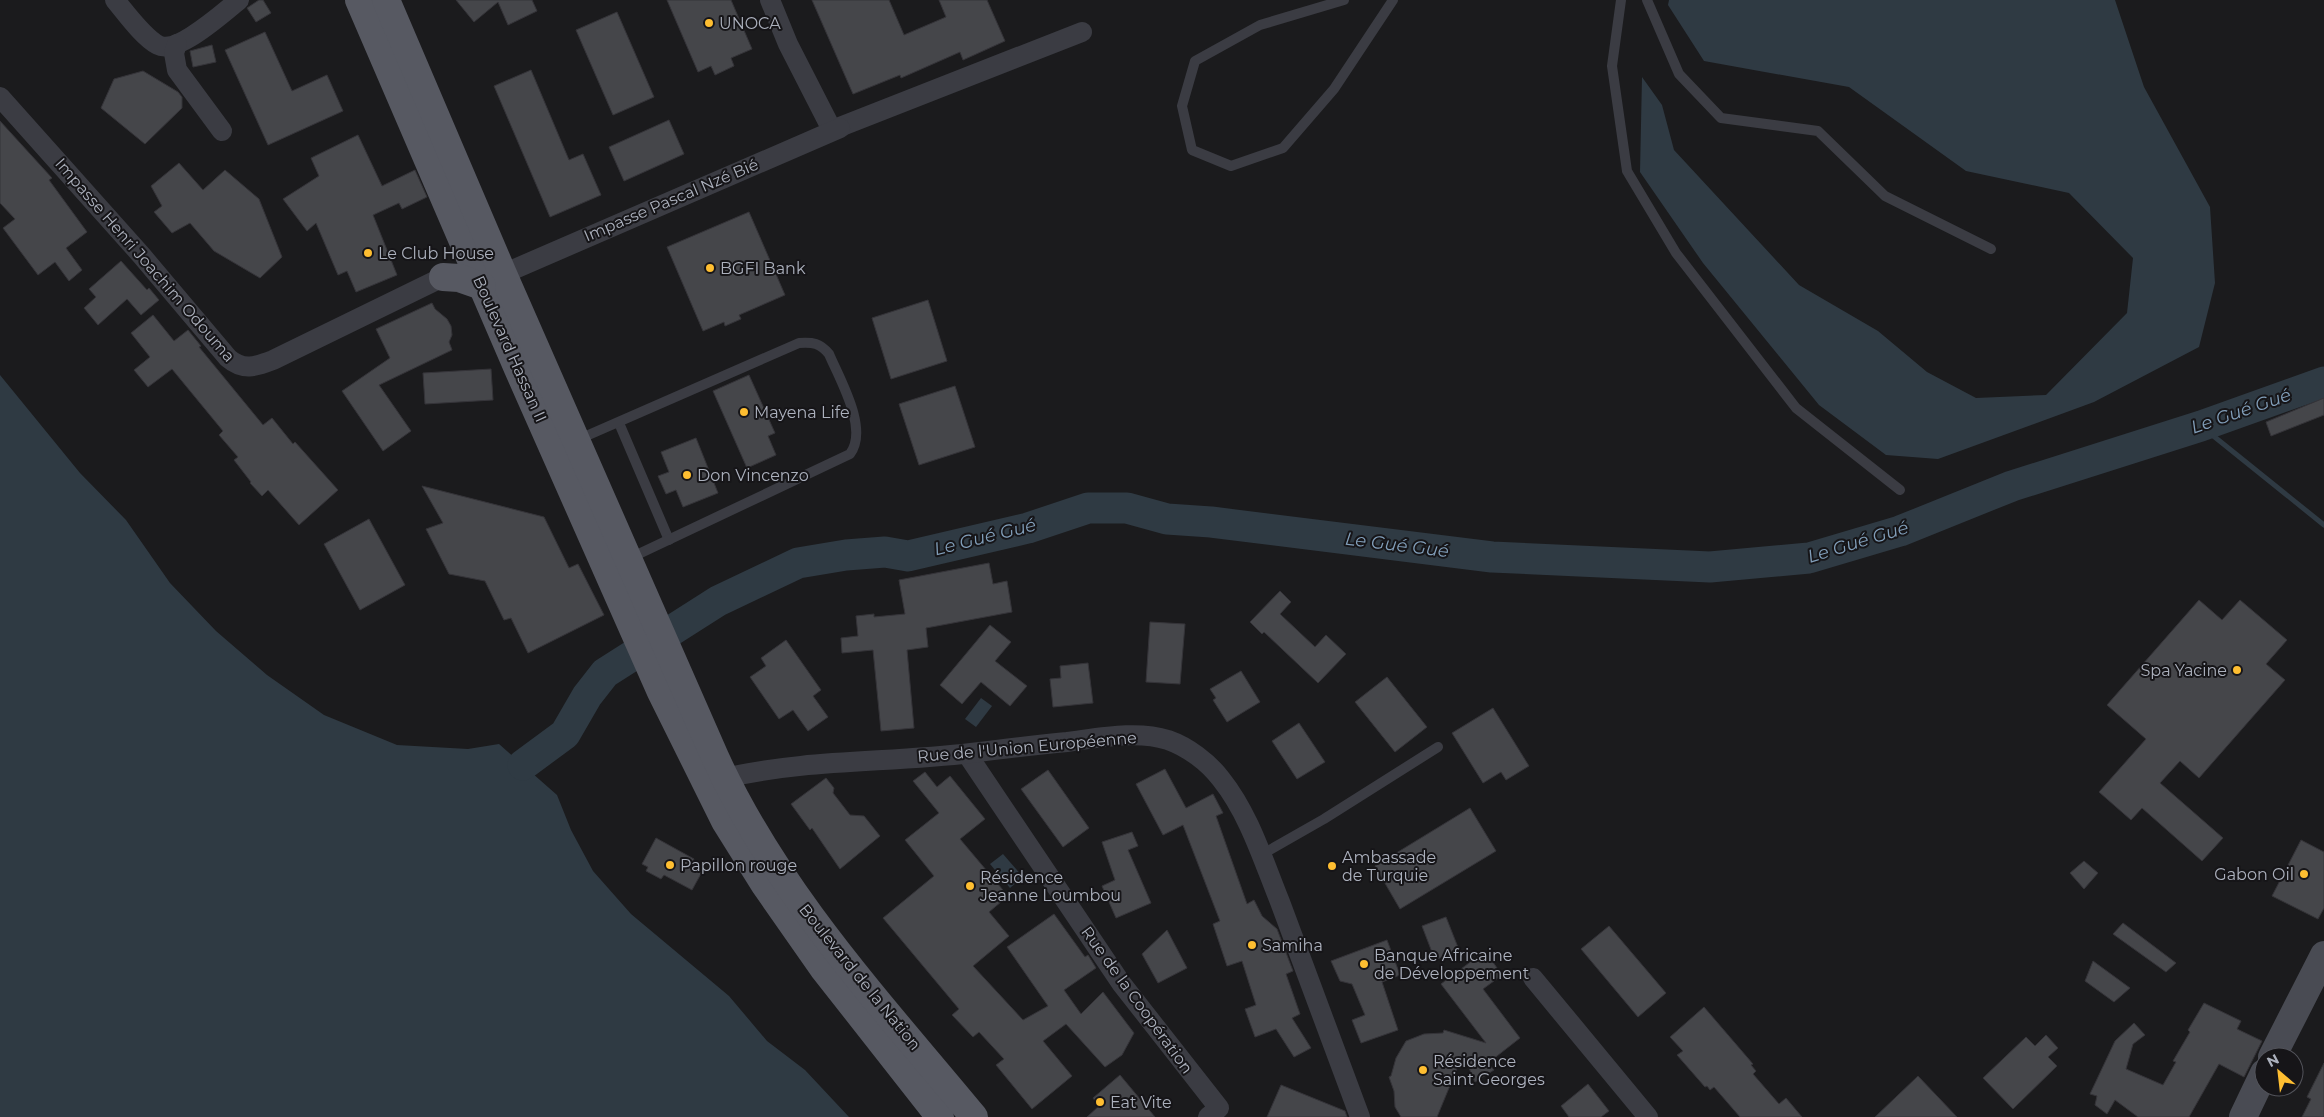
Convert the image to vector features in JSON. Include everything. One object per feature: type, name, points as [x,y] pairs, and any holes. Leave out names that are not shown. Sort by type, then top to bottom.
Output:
[{"type":"main road","name":"Boulevard Hassan II","points":[[359,0],[464,243],[492,280],[576,441],[678,670]]},
{"type":"main road","name":"Boulevard Hassan II","points":[[386,0],[492,280],[627,615],[662,692]]},
{"type":"main road","points":[[443,276],[458,257],[464,243]]},
{"type":"main road","points":[[443,276],[492,280]]},
{"type":"main road","name":"Boulevard de la Nation","points":[[678,670],[725,778],[764,848],[831,946],[974,1117]]},
{"type":"main road","name":"Boulevard de la Nation","points":[[662,692],[725,821],[764,885],[823,968],[940,1117]]},
{"type":"main road","points":[[2277,1047],[2324,955]]},
{"type":"main road","points":[[2243,1117],[2254,1094]]},
{"type":"street","points":[[115,0],[156,44],[167,47],[187,39],[239,0]]},
{"type":"street","points":[[770,0],[788,44],[836,129]]},
{"type":"street","name":"Impasse Pascal Nzé Bié","points":[[492,280],[836,129],[1082,32]]},
{"type":"street","points":[[177,44],[174,53],[177,70],[222,132]]},
{"type":"street","name":"Impasse Henri Joachim Odouma","points":[[0,97],[142,256],[228,358],[240,367],[255,367],[272,360],[443,276]]},
{"type":"street","name":"Rue de l'Union Européenne","points":[[725,778],[769,769],[825,762],[967,754],[1112,736],[1146,736],[1168,740],[1206,762],[1221,778],[1242,810],[1262,855],[1360,1117]]},
{"type":"street","name":"Rue de la Coopération","points":[[967,754],[1121,982],[1219,1108],[1208,1117]]},
{"type":"street","points":[[1533,978],[1648,1117]]},
{"type":"lane","points":[[1344,0],[1260,25],[1195,62],[1182,106],[1192,150],[1231,166],[1283,148],[1334,89],[1393,0]]},
{"type":"lane","points":[[1621,0],[1612,66],[1627,171],[1676,253],[1796,408],[1900,490]]},
{"type":"lane","points":[[1647,0],[1678,74],[1721,118],[1818,131],[1885,196],[1991,249]]},
{"type":"lane","points":[[576,441],[799,343],[811,342],[821,345],[829,354],[856,422],[856,447],[850,454],[628,559]]},
{"type":"lane","points":[[618,423],[669,540]]},
{"type":"lane","points":[[1262,855],[1438,748]]},
{"type":"shaded area","points":[[1669,0],[2115,0],[2144,87],[2210,207],[2215,283],[2199,347],[2094,402],[1938,459],[1886,455],[1819,405],[1703,263],[1640,172],[1642,77],[1662,105],[1674,150],[1799,285],[1878,331],[1927,372],[1976,398],[2046,395],[2127,313],[2133,258],[2069,193],[1966,171],[1849,87],[1704,61],[1668,5]]},
{"type":"shaded area","points":[[0,375],[80,473],[126,520],[170,583],[216,631],[267,675],[324,715],[397,745],[468,749],[499,744],[557,795],[571,830],[593,871],[631,914],[729,996],[767,1041],[805,1070],[849,1117],[0,1117]]},
{"type":"shaded area","points":[[981,698],[992,706],[976,727],[965,719]]},
{"type":"shaded area","points":[[1003,854],[1023,877],[1010,888],[990,864]]},
{"type":"building","points":[[259,0],[263,0],[271,13],[256,22],[247,8]]},
{"type":"building","points":[[456,0],[532,0],[537,11],[508,25],[498,2],[474,22]]},
{"type":"building","points":[[667,0],[731,0],[752,49],[731,58],[734,66],[715,75],[711,66],[698,72]]},
{"type":"building","points":[[812,0],[889,0],[904,35],[946,17],[939,0],[987,0],[1005,41],[963,60],[960,52],[901,78],[900,75],[853,94]]},
{"type":"building","points":[[617,12],[654,97],[613,115],[576,30]]},
{"type":"building","points":[[265,32],[292,91],[327,75],[343,111],[268,145],[225,50]]},
{"type":"building","points":[[212,45],[216,62],[193,67],[190,51]]},
{"type":"building","points":[[531,70],[569,160],[583,154],[601,195],[550,217],[494,86]]},
{"type":"building","points":[[143,71],[178,92],[182,97],[182,108],[145,144],[101,108],[114,79]]},
{"type":"building","points":[[669,120],[684,154],[624,181],[609,147]]},
{"type":"building","points":[[0,121],[52,178],[49,180],[87,232],[66,248],[82,270],[69,281],[55,262],[38,275],[3,228],[15,219],[0,203]]},
{"type":"building","points":[[358,135],[382,186],[415,170],[427,197],[402,209],[399,203],[373,215],[397,275],[356,292],[347,271],[338,275],[316,223],[307,231],[283,199],[319,176],[311,158]]},
{"type":"building","points":[[179,163],[203,190],[225,170],[259,199],[282,257],[260,278],[214,251],[190,223],[172,233],[154,212],[162,206],[151,186]]},
{"type":"building","name":"BGFI Bank","points":[[749,212],[785,295],[739,315],[741,319],[725,326],[724,322],[703,331],[667,247]]},
{"type":"building","points":[[121,261],[147,290],[149,288],[159,300],[141,315],[127,299],[98,325],[84,308],[96,297],[89,289]]},
{"type":"building","points":[[928,300],[947,361],[891,379],[872,318]]},
{"type":"building","points":[[432,303],[435,309],[447,319],[451,326],[452,335],[449,342],[452,350],[379,385],[411,431],[383,451],[342,391],[390,358],[376,329]]},
{"type":"building","points":[[153,315],[174,341],[188,330],[201,346],[199,347],[263,425],[272,418],[293,444],[295,442],[338,490],[299,525],[268,490],[262,496],[250,483],[234,460],[238,457],[219,435],[223,431],[172,369],[148,387],[134,370],[150,357],[131,333]]},
{"type":"building","points":[[491,369],[493,400],[425,404],[423,373]]},
{"type":"building","name":"Mayena Life","points":[[749,375],[775,433],[768,436],[776,455],[747,468],[713,391]]},
{"type":"building","points":[[955,386],[975,447],[919,465],[899,404]]},
{"type":"building","points":[[2324,398],[2324,415],[2271,436],[2266,422]]},
{"type":"building","points":[[696,438],[718,493],[683,507],[676,490],[666,494],[658,476],[669,472],[661,452]]},
{"type":"building","points":[[422,486],[544,517],[569,568],[578,564],[604,615],[528,653],[511,618],[504,620],[485,581],[449,574],[426,529],[443,523]]},
{"type":"building","points":[[369,519],[405,585],[360,610],[324,544]]},
{"type":"building","points":[[989,563],[993,584],[1007,581],[1012,612],[926,628],[928,647],[907,650],[914,728],[881,731],[873,650],[842,653],[841,638],[858,636],[856,616],[874,614],[874,617],[905,614],[899,580]]},
{"type":"building","points":[[1280,591],[1291,602],[1280,614],[1315,647],[1326,635],[1346,654],[1318,683],[1264,632],[1262,634],[1250,622]]},
{"type":"building","points":[[2199,600],[2222,620],[2240,600],[2287,640],[2266,664],[2285,680],[2199,778],[2180,761],[2160,783],[2223,838],[2202,861],[2142,808],[2131,820],[2099,792],[2146,739],[2107,705]]},
{"type":"building","points":[[1150,622],[1185,624],[1180,684],[1146,682]]},
{"type":"building","points":[[990,625],[1011,642],[995,661],[1027,686],[1010,706],[981,682],[962,704],[940,685]]},
{"type":"building","points":[[786,640],[821,690],[813,696],[828,717],[808,731],[793,710],[779,719],[750,677],[766,666],[761,658]]},
{"type":"building","points":[[1088,663],[1093,703],[1053,707],[1050,679],[1061,678],[1060,666]]},
{"type":"building","points":[[1241,671],[1260,702],[1227,722],[1213,700],[1216,698],[1210,689]]},
{"type":"building","points":[[1387,677],[1427,727],[1395,752],[1355,702]]},
{"type":"building","points":[[1493,708],[1529,766],[1506,780],[1501,772],[1483,783],[1452,733]]},
{"type":"building","points":[[1299,723],[1325,762],[1297,779],[1272,741]]},
{"type":"building","points":[[1165,769],[1186,808],[1213,794],[1223,813],[1216,816],[1247,904],[1254,900],[1262,916],[1277,929],[1293,971],[1286,974],[1300,1014],[1292,1018],[1311,1048],[1294,1057],[1276,1029],[1255,1037],[1245,1009],[1256,1005],[1242,961],[1227,966],[1213,924],[1220,921],[1183,825],[1163,835],[1136,784]]},
{"type":"building","points":[[1048,770],[1089,828],[1063,847],[1021,789]]},
{"type":"building","points":[[925,772],[937,787],[950,776],[985,819],[960,839],[1008,896],[989,912],[1009,936],[973,966],[1023,1020],[1048,1006],[1007,947],[1054,914],[1085,957],[1088,955],[1096,968],[1064,990],[1081,1014],[1103,992],[1134,1033],[1122,1055],[1105,1067],[1066,1024],[1043,1041],[1072,1076],[1032,1109],[996,1065],[1004,1059],[979,1032],[973,1037],[952,1015],[959,1009],[883,918],[934,876],[905,840],[939,813],[913,781]]},
{"type":"building","points":[[826,778],[834,788],[833,793],[850,815],[864,816],[880,836],[840,869],[812,828],[810,830],[791,804]]},
{"type":"building","points":[[1470,808],[1496,851],[1400,909],[1375,866]]},
{"type":"building","points":[[1132,832],[1138,846],[1128,850],[1151,903],[1116,918],[1102,886],[1115,880],[1102,842]]},
{"type":"building","points":[[656,838],[694,859],[691,864],[703,870],[692,890],[664,875],[661,879],[646,871],[648,867],[642,864]]},
{"type":"building","name":"Gabon Oil","points":[[2301,840],[2324,852],[2324,908],[2318,919],[2272,896]]},
{"type":"building","points":[[2084,861],[2098,873],[2084,889],[2070,873]]},
{"type":"building","points":[[1446,917],[1459,950],[1435,960],[1422,926]]},
{"type":"building","points":[[2123,923],[2176,963],[2166,972],[2113,934]]},
{"type":"building","points":[[1609,926],[1666,993],[1638,1017],[1581,949]]},
{"type":"building","points":[[1167,930],[1187,968],[1158,983],[1142,954]]},
{"type":"building","points":[[1387,940],[1400,975],[1382,982],[1398,1030],[1361,1043],[1352,1020],[1365,1015],[1352,984],[1340,981],[1331,961]]},
{"type":"building","points":[[1485,951],[1502,975],[1483,989],[1520,1038],[1488,1063],[1494,1070],[1475,1082],[1463,1054],[1437,1117],[1401,1117],[1395,1107],[1394,1091],[1389,1077],[1391,1076],[1396,1058],[1406,1041],[1424,1034],[1443,1033],[1444,1030],[1486,1043],[1441,984]]},
{"type":"building","points":[[2093,961],[2130,988],[2114,1002],[2085,981]]},
{"type":"building","points":[[2204,1003],[2241,1021],[2237,1029],[2262,1041],[2259,1047],[2254,1047],[2254,1057],[2244,1077],[2219,1064],[2189,1117],[2138,1117],[2115,1100],[2107,1114],[2095,1105],[2097,1096],[2090,1094],[2115,1041],[2134,1023],[2145,1035],[2133,1044],[2126,1069],[2163,1085],[2176,1062],[2173,1061],[2190,1032],[2188,1030]]},
{"type":"building","points":[[1704,1007],[1753,1064],[1751,1065],[1756,1071],[1753,1074],[1779,1104],[1786,1098],[1802,1117],[1740,1117],[1714,1087],[1710,1090],[1707,1086],[1705,1087],[1677,1055],[1683,1051],[1670,1037]]},
{"type":"building","points":[[2046,1035],[2058,1048],[2048,1057],[2057,1066],[2013,1109],[1983,1078],[2026,1037],[2035,1046]]},
{"type":"building","points":[[2324,1063],[2324,1117],[2302,1117],[2311,1099],[2307,1097]]},
{"type":"building","points":[[1120,1075],[1155,1117],[1087,1117],[1099,1106],[1093,1098]]},
{"type":"building","points":[[1918,1076],[1957,1117],[1875,1117]]},
{"type":"building","points":[[1588,1084],[1609,1111],[1601,1117],[1569,1117],[1561,1106]]},
{"type":"building","points":[[1281,1085],[1345,1111],[1347,1117],[1267,1117]]},
{"type":"waterway","name":"Le Gué Gué","points":[[523,765],[565,734],[587,696],[605,673],[718,601],[798,563],[846,555],[885,552],[908,556],[1028,528],[1088,508],[1127,508],[1167,519],[1211,522],[1492,557],[1710,567],[1809,558],[1900,531],[2012,486],[2201,426],[2324,382]]},
{"type":"waterway","points":[[2201,426],[2324,525]]},
{"type":"place","name":"UNOCA","points":[[709,23]]},
{"type":"place","name":"Le Club House","points":[[368,253]]},
{"type":"place","name":"BGFI Bank","points":[[710,268]]},
{"type":"place","name":"Mayena Life","points":[[744,412]]},
{"type":"place","name":"Don Vincenzo","points":[[687,475]]},
{"type":"place","name":"Spa Yacine","points":[[2237,670]]},
{"type":"place","name":"Papillon rouge","points":[[670,865]]},
{"type":"place","name":"Ambassade de Turquie","points":[[1332,866]]},
{"type":"place","name":"Gabon Oil","points":[[2304,874]]},
{"type":"place","name":"Résidence Jeanne Loumbou","points":[[970,886]]},
{"type":"place","name":"Samiha","points":[[1252,945]]},
{"type":"place","name":"Banque Africaine de Développement","points":[[1364,964]]},
{"type":"place","name":"Résidence Saint Georges","points":[[1423,1070]]},
{"type":"place","name":"Eat Vite","points":[[1100,1102]]}]
